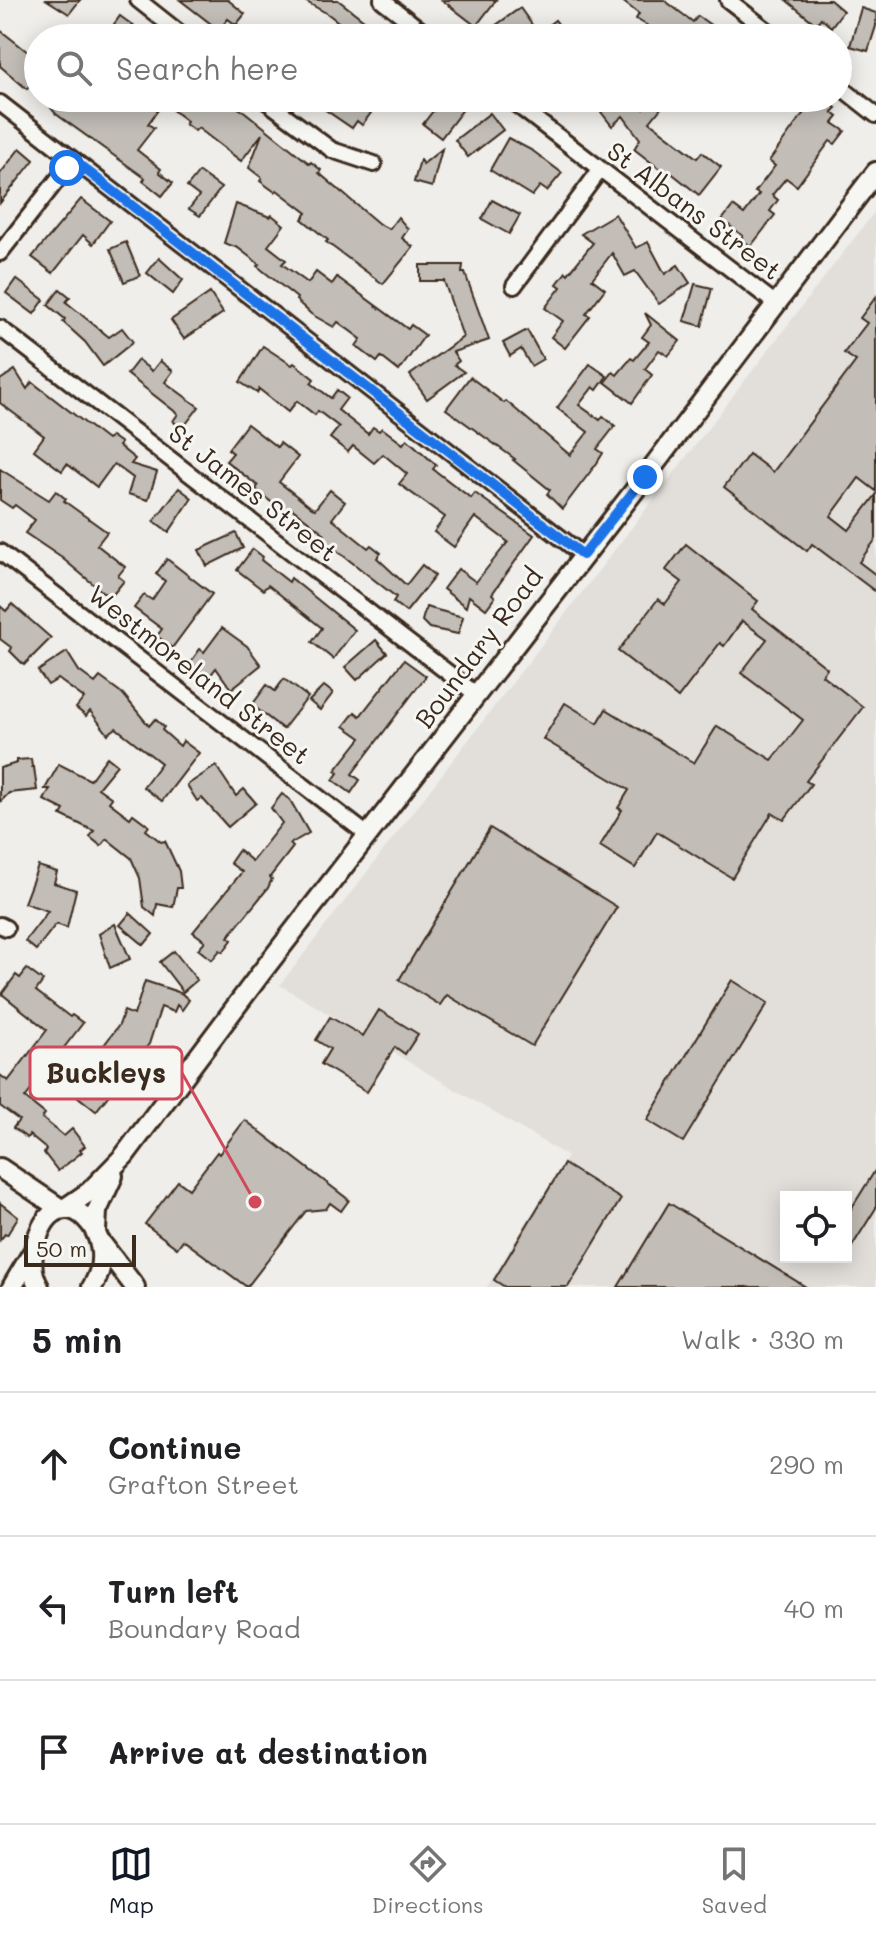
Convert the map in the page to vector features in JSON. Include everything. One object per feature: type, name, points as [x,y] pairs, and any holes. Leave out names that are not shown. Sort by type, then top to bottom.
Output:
[{"type":"street","points":[[138,0],[168,24]]},
{"type":"street","points":[[382,0],[413,24]]},
{"type":"street","points":[[728,0],[759,24]]},
{"type":"street","points":[[852,96],[876,115]]},
{"type":"street","points":[[0,103],[583,555]]},
{"type":"street","points":[[281,112],[332,150],[374,164]]},
{"type":"street","name":"St Albans Street","points":[[526,112],[776,304]]},
{"type":"street","points":[[0,253],[73,160]]},
{"type":"street","points":[[514,286],[600,170]]},
{"type":"street","name":"Boundary Road","points":[[35,1244],[48,1218],[89,1192],[124,1156],[876,172]]},
{"type":"street","name":"St James Street","points":[[0,328],[477,695]]},
{"type":"street","name":"Westmoreland Street","points":[[0,552],[369,836]]},
{"type":"street","name":"Boundary Road","points":[[92,1287],[101,1264],[95,1218],[124,1156]]},
{"type":"street","points":[[5,1172],[63,1209],[83,1214],[110,1257],[135,1287]]},
{"type":"street","points":[[5,1172],[24,1192],[36,1212],[38,1222],[32,1267],[39,1287]]},
{"type":"street","points":[[12,1287],[35,1244]]},
{"type":"shaded area","points":[[876,210],[876,1287],[487,1287],[567,1156],[280,985]]},
{"type":"building","points":[[47,0],[80,0],[69,14]]},
{"type":"building","points":[[180,0],[228,0],[245,14],[237,24],[228,19],[224,24],[211,24]]},
{"type":"building","points":[[303,0],[338,0],[369,24],[341,24]]},
{"type":"building","points":[[442,0],[496,0],[478,24]]},
{"type":"building","points":[[621,0],[664,0],[693,22],[698,16],[709,24],[645,24],[636,19],[639,14]]},
{"type":"building","points":[[786,0],[830,0],[843,11],[833,24],[828,24],[821,18],[816,24]]},
{"type":"building","points":[[520,8],[532,24],[498,24]]},
{"type":"building","points":[[861,8],[876,13],[876,26],[868,51],[852,47]]},
{"type":"building","points":[[120,16],[131,24],[114,24]]},
{"type":"building","points":[[0,30],[24,49],[24,86],[0,66]]},
{"type":"building","points":[[54,112],[157,112],[148,124],[154,128],[137,150],[173,183],[162,196],[143,181],[145,178]]},
{"type":"building","points":[[175,112],[245,112],[321,170],[319,173],[379,224],[389,229],[398,217],[408,229],[402,238],[413,247],[383,284],[326,242],[328,240],[302,219],[307,213],[260,181],[262,178],[249,168],[262,134],[241,161],[198,128],[195,131],[185,124],[187,121]]},
{"type":"building","points":[[329,112],[372,112],[362,125],[357,121],[352,128]]},
{"type":"building","points":[[432,112],[461,112],[441,138],[423,124]]},
{"type":"building","points":[[601,112],[658,112],[650,122],[697,158],[702,152],[721,167],[699,195],[634,149],[640,139],[623,116],[612,126]]},
{"type":"building","points":[[800,112],[832,112],[838,117],[833,123],[845,131],[835,144],[830,141],[797,186],[786,178],[772,195],[778,200],[770,211],[775,215],[751,246],[722,220],[733,206],[744,214],[759,194],[755,192],[775,166],[769,161],[803,114]]},
{"type":"building","points":[[490,113],[503,130],[468,157],[455,140]]},
{"type":"building","points":[[508,138],[533,151],[562,173],[547,191],[540,186],[532,196],[490,170]]},
{"type":"building","points":[[20,148],[34,160],[0,203],[0,174]]},
{"type":"building","points":[[442,149],[432,187],[414,182],[420,160],[423,164]]},
{"type":"building","points":[[199,172],[221,188],[200,216],[189,209],[199,196],[187,187]]},
{"type":"building","points":[[81,199],[110,221],[93,244],[83,235],[53,273],[32,257]]},
{"type":"building","points":[[492,200],[520,215],[509,234],[482,219]]},
{"type":"building","points":[[236,204],[270,217],[272,215],[284,225],[268,246],[286,260],[282,264],[308,283],[316,272],[332,284],[337,277],[408,329],[411,325],[425,335],[399,371],[381,357],[377,362],[356,346],[361,339],[338,322],[334,327],[311,314],[297,298],[257,266],[259,264],[238,248],[224,243]]},
{"type":"building","points":[[615,214],[636,248],[648,242],[665,274],[678,265],[690,283],[659,304],[635,271],[625,276],[612,253],[592,279],[605,289],[586,314],[590,316],[565,348],[551,337],[563,321],[545,308],[561,287],[557,284],[593,243],[581,234]]},
{"type":"building","points":[[126,242],[140,276],[124,282],[110,249]]},
{"type":"building","points":[[159,258],[183,280],[173,294],[147,273]]},
{"type":"building","points":[[420,265],[463,265],[462,273],[465,273],[489,340],[453,352],[459,361],[454,365],[464,372],[427,399],[410,375],[463,337],[444,281],[420,281]]},
{"type":"building","points":[[16,279],[44,300],[34,314],[6,293]]},
{"type":"building","points":[[695,284],[712,288],[702,326],[684,321]]},
{"type":"building","points":[[60,289],[70,297],[66,302],[109,337],[122,328],[133,342],[103,366],[85,342],[63,322],[65,319],[48,305]]},
{"type":"building","points":[[210,293],[223,313],[184,339],[171,320]]},
{"type":"building","points":[[876,297],[876,491],[859,478],[831,516],[849,530],[876,495],[876,539],[859,562],[876,575],[876,592],[812,544],[807,551],[724,487],[749,454],[773,472],[856,361],[844,353],[867,323],[860,318]]},
{"type":"building","points":[[645,313],[680,341],[668,356],[659,350],[645,369],[652,375],[632,403],[605,382],[613,372],[617,375],[631,358],[634,360],[649,342],[642,337],[651,325]]},
{"type":"building","points":[[527,330],[543,359],[531,366],[521,349],[510,356],[503,343]]},
{"type":"building","points":[[263,346],[292,365],[294,363],[314,379],[311,383],[331,398],[337,390],[347,398],[338,410],[368,434],[373,427],[379,431],[382,428],[403,444],[407,439],[436,465],[433,469],[471,498],[475,493],[534,535],[492,594],[495,597],[486,609],[469,596],[466,607],[443,589],[458,569],[476,582],[508,542],[475,517],[454,547],[434,532],[445,517],[399,484],[407,474],[383,454],[374,463],[353,446],[348,452],[330,438],[339,427],[318,411],[315,415],[297,401],[288,412],[259,389],[257,393],[240,382]]},
{"type":"building","points":[[138,360],[152,371],[160,361],[173,371],[165,382],[199,407],[182,429],[173,421],[178,414],[127,374]]},
{"type":"building","points":[[590,364],[607,376],[597,390],[593,387],[579,405],[600,420],[603,416],[615,426],[597,449],[603,453],[597,463],[562,509],[547,494],[550,490],[515,459],[446,409],[470,377],[504,403],[506,401],[570,455],[588,432],[557,408]]},
{"type":"building","points":[[15,370],[27,389],[32,382],[107,440],[111,436],[121,443],[119,446],[135,459],[131,464],[157,472],[148,500],[128,494],[133,478],[114,464],[97,487],[67,464],[62,471],[34,450],[44,436],[0,403],[0,380]]},
{"type":"building","points":[[247,424],[277,447],[280,443],[298,457],[279,482],[315,509],[330,490],[345,502],[332,519],[368,548],[371,545],[381,553],[377,558],[406,585],[422,565],[435,576],[406,612],[393,602],[396,597],[331,546],[320,541],[325,534],[291,508],[286,514],[256,489],[258,486],[226,461],[233,453],[228,449]]},
{"type":"building","points":[[0,469],[49,500],[56,491],[66,499],[64,501],[107,532],[97,545],[125,567],[118,576],[124,581],[110,598],[62,558],[25,533],[35,520],[15,505],[12,508],[0,500]]},
{"type":"building","points":[[179,488],[192,498],[169,532],[154,521]]},
{"type":"building","points":[[236,533],[243,548],[207,566],[199,550]]},
{"type":"building","points":[[686,544],[758,601],[752,609],[827,668],[822,675],[863,707],[806,781],[811,784],[784,820],[772,813],[732,878],[657,832],[635,868],[600,846],[622,810],[618,808],[629,790],[543,739],[565,703],[598,723],[606,709],[694,763],[717,726],[772,760],[803,720],[741,673],[767,639],[742,621],[724,646],[720,643],[678,698],[618,651],[658,599],[665,604],[682,582],[666,570]]},
{"type":"building","points":[[253,549],[263,557],[261,560],[289,582],[291,578],[355,630],[333,659],[312,642],[322,628],[268,585],[263,590],[237,570]]},
{"type":"building","points":[[167,559],[212,594],[172,648],[157,636],[162,629],[134,608],[144,595],[152,600],[165,581],[156,574]]},
{"type":"building","points":[[12,604],[51,638],[24,665],[10,651],[12,648],[0,639],[0,606],[6,611]]},
{"type":"building","points":[[426,607],[463,617],[458,634],[429,628],[422,621]]},
{"type":"building","points":[[222,628],[247,646],[261,665],[231,689],[216,668],[209,677],[190,663],[200,649],[204,652]]},
{"type":"building","points":[[376,640],[387,653],[357,680],[345,667]]},
{"type":"building","points":[[67,652],[79,671],[95,683],[100,677],[123,694],[149,726],[155,719],[180,746],[183,741],[199,753],[162,801],[143,787],[161,763],[116,728],[108,734],[90,711],[86,716],[76,708],[84,698],[58,679],[48,685],[38,671]]},
{"type":"building","points":[[404,660],[426,676],[352,774],[360,780],[351,793],[333,780],[338,773],[335,771],[361,738],[344,726],[355,712],[360,716]]},
{"type":"building","points":[[284,679],[308,697],[283,729],[252,705],[267,685],[275,691]]},
{"type":"building","points":[[324,686],[333,693],[320,710],[309,701]]},
{"type":"building","points":[[107,757],[117,765],[98,788],[112,798],[109,802],[130,818],[133,814],[149,826],[146,830],[161,842],[165,841],[179,871],[181,888],[177,888],[173,907],[157,904],[155,916],[144,907],[140,878],[131,858],[107,839],[101,846],[90,837],[94,831],[61,815],[64,810],[44,800],[50,789],[45,789],[59,764],[90,780]]},
{"type":"building","points":[[31,759],[37,790],[9,793],[0,802],[0,768],[17,763],[17,760]]},
{"type":"building","points":[[216,766],[236,796],[244,789],[256,803],[228,827],[202,798],[197,801],[187,785]]},
{"type":"building","points":[[282,794],[290,800],[309,833],[290,844],[293,847],[270,877],[268,888],[228,937],[232,940],[223,952],[220,950],[212,960],[198,949],[205,941],[193,932],[242,872],[230,863],[239,850],[252,861],[282,823],[271,808]]},
{"type":"building","points":[[490,828],[617,907],[532,1046],[447,995],[440,1005],[399,980]]},
{"type":"building","points":[[38,866],[57,872],[54,883],[76,890],[67,928],[56,924],[36,950],[25,941],[48,911],[24,903]]},
{"type":"building","points":[[130,913],[153,934],[144,945],[120,925]]},
{"type":"building","points":[[115,924],[130,959],[110,968],[99,934]]},
{"type":"building","points":[[174,951],[197,980],[183,992],[160,962]]},
{"type":"building","points":[[27,969],[43,981],[36,991],[83,1023],[25,1098],[45,1114],[42,1118],[64,1136],[72,1129],[85,1146],[58,1171],[44,1153],[46,1149],[29,1135],[27,1138],[13,1128],[19,1120],[0,1106],[0,1075],[8,1081],[47,1030],[2,994],[16,975],[20,978]]},
{"type":"building","points":[[732,980],[768,1003],[683,1142],[647,1120]]},
{"type":"building","points":[[145,981],[181,993],[189,1000],[182,1010],[177,1005],[174,1012],[161,1007],[149,1044],[96,1111],[77,1096],[90,1080],[86,1078],[105,1052],[101,1049],[119,1025],[124,1011],[134,1015]]},
{"type":"building","points":[[379,1010],[418,1034],[405,1054],[395,1047],[367,1092],[321,1064],[330,1049],[316,1040],[330,1017],[363,1036]]},
{"type":"building","points":[[245,1120],[349,1200],[341,1211],[330,1203],[326,1209],[306,1211],[247,1287],[183,1240],[177,1248],[145,1224],[178,1181],[189,1189]]},
{"type":"building","points":[[564,1164],[621,1199],[568,1287],[505,1287],[494,1280]]},
{"type":"building","points":[[876,1169],[876,1208],[852,1246],[852,1207]]},
{"type":"building","points":[[0,1203],[18,1217],[7,1235],[0,1240]]},
{"type":"building","points":[[669,1203],[806,1287],[618,1287]]},
{"type":"place","name":"Buckleys","points":[[255,1202]]},
{"type":"route","points":[[67,168],[73,160],[583,555],[645,477]]}]
